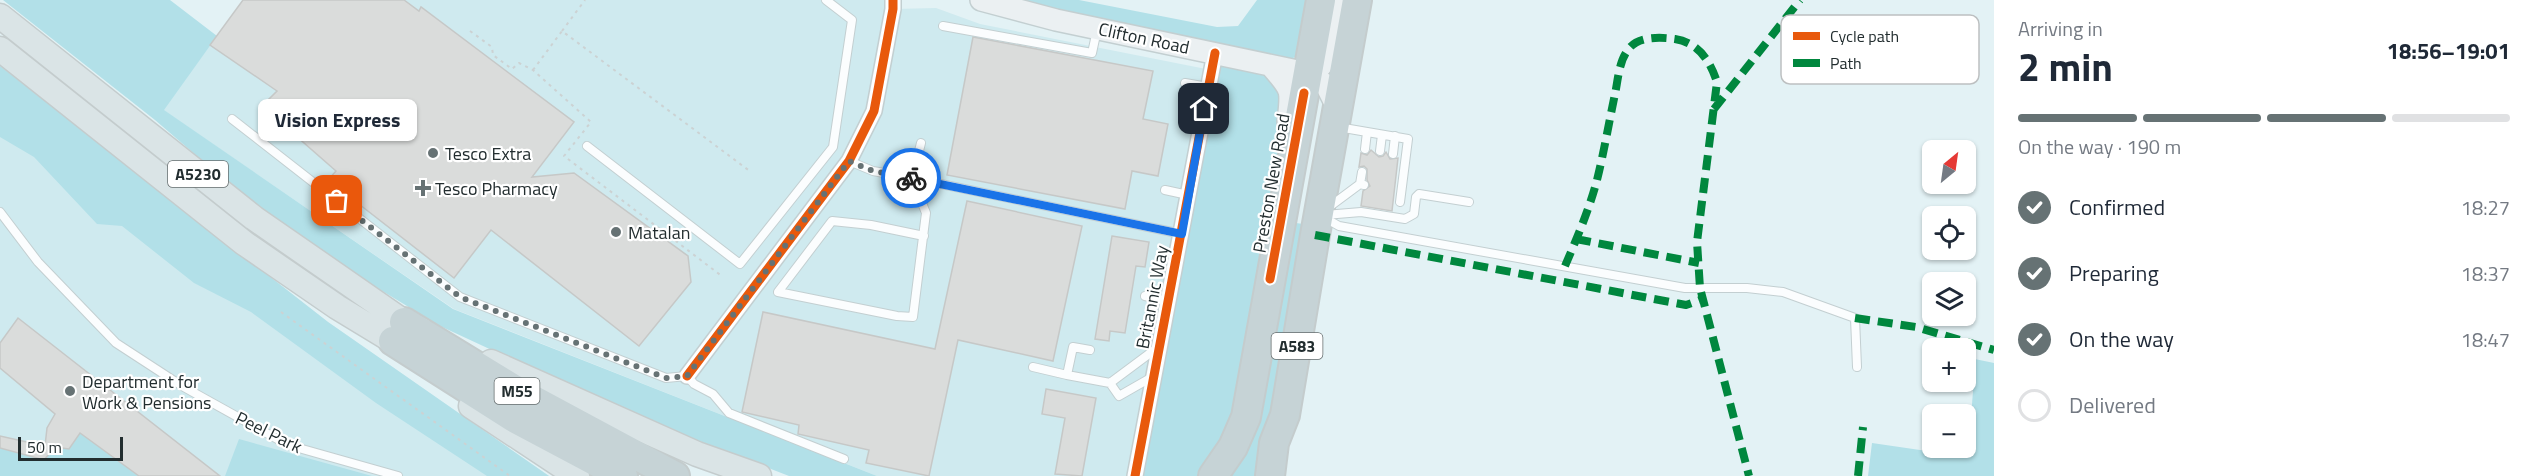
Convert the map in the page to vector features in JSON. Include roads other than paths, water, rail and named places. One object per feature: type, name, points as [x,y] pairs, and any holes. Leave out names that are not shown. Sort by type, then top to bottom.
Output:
[{"type":"highway","name":"Preston New Road","points":[[1270,476],[1274,443],[1285,415],[1301,213],[1307,73],[1321,0]]},
{"type":"highway","name":"Preston New Road","points":[[1213,476],[1233,447],[1246,417],[1301,213],[1335,116],[1357,0]]},
{"type":"highway","name":"M55","points":[[399,332],[514,418],[623,476]]},
{"type":"highway","name":"M55","points":[[399,332],[675,476]]},
{"type":"highway","points":[[1285,415],[1288,476]]},
{"type":"main road","name":"A5230","points":[[0,16],[399,332]]},
{"type":"main road","name":"A5230","points":[[0,49],[244,243],[333,304],[399,332]]},
{"type":"main road","points":[[333,304],[434,381],[577,476]]},
{"type":"main road","points":[[399,332],[534,383],[697,454],[759,476]]},
{"type":"street","name":"Clifton Road","points":[[981,0],[1097,28],[1307,73]]},
{"type":"street","points":[[1307,73],[1321,66],[1325,58],[1338,0]]},
{"type":"street","points":[[687,376],[849,161],[874,111],[894,3]]},
{"type":"street","points":[[1218,53],[1233,51],[1279,62],[1299,56],[1312,40]]},
{"type":"street","name":"Britannic Way","points":[[1135,476],[1208,87],[1218,53]]},
{"type":"street","points":[[1271,66],[1288,84],[1291,100],[1279,185],[1301,213]]},
{"type":"street","points":[[1307,73],[1326,85],[1335,116]]},
{"type":"lane","points":[[587,146],[740,264],[834,147],[852,20],[826,0]]},
{"type":"lane","points":[[943,26],[1092,53],[1097,28]]},
{"type":"lane","points":[[1185,83],[1208,87]]},
{"type":"lane","points":[[1335,116],[1367,132],[1408,139],[1398,190],[1400,202]]},
{"type":"lane","points":[[232,119],[460,297],[666,378],[687,376],[694,384],[713,394],[729,413],[844,459]]},
{"type":"lane","points":[[1365,149],[1367,132]]},
{"type":"lane","points":[[1380,151],[1382,135]]},
{"type":"lane","points":[[1393,153],[1395,136]]},
{"type":"lane","points":[[921,143],[912,178],[926,213],[924,236],[913,316],[897,316],[778,292],[832,221],[871,225],[924,236]]},
{"type":"lane","points":[[849,161],[873,171],[1182,234]]},
{"type":"lane","points":[[1301,213],[1362,184],[1362,171]]},
{"type":"lane","points":[[1165,190],[1188,195]]},
{"type":"lane","points":[[1301,213],[1362,212],[1406,219],[1413,214],[1416,197],[1419,194],[1469,202]]},
{"type":"lane","name":"Peel Park","points":[[0,212],[6,223],[38,262],[116,343],[182,386],[288,445],[398,476]]},
{"type":"lane","points":[[1301,213],[1339,226],[1371,230],[1644,282],[1685,288],[1747,288],[1783,292],[1855,318],[1857,367]]},
{"type":"lane","points":[[1145,296],[1167,301]]},
{"type":"lane","points":[[1067,375],[1073,347],[1090,350]]},
{"type":"lane","points":[[1110,383],[1160,347]]},
{"type":"lane","points":[[1033,367],[1110,383],[1119,396],[1154,375]]},
{"type":"place","name":"Tesco Extra","points":[[433,153]]},
{"type":"place","name":"Tesco Pharmacy","points":[[423,188]]},
{"type":"place","name":"Vision Express","points":[[337,201]]},
{"type":"place","name":"Matalan","points":[[616,232]]},
{"type":"place","name":"Department for Work & Pensions","points":[[70,391]]}]
